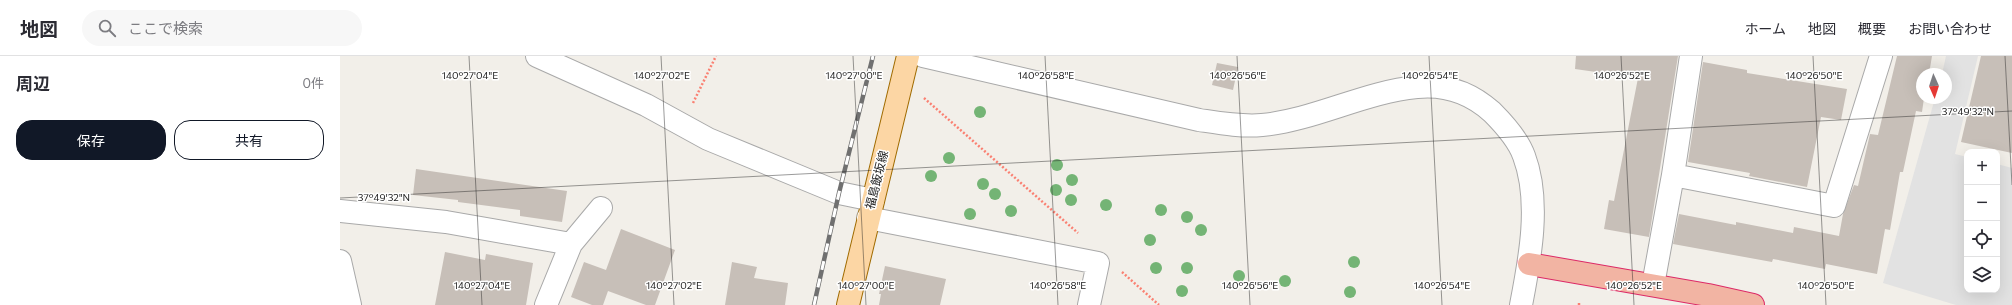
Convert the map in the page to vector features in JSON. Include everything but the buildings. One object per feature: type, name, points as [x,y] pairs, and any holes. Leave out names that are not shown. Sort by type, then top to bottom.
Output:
[{"type":"highway","points":[[1529,264],[1652,285],[1753,305]]},
{"type":"main road","name":"福島飯坂線","points":[[848,305],[908,56]]},
{"type":"street","points":[[537,56],[646,105],[708,139],[839,193],[871,209],[1098,264],[1089,305]]},
{"type":"street","points":[[923,56],[1199,120],[1230,125],[1261,126],[1294,120],[1342,105],[1418,87],[1452,89],[1468,95],[1485,106],[1513,136],[1524,155],[1531,192],[1532,235],[1529,264],[1521,305]]},
{"type":"street","points":[[1652,285],[1673,175],[1691,56]]},
{"type":"street","points":[[1673,175],[1834,206],[1875,57]]},
{"type":"street","points":[[546,305],[571,244],[601,208]]},
{"type":"street","points":[[340,211],[446,222],[571,244]]},
{"type":"street","points":[[340,262],[350,305]]},
{"type":"path","points":[[682,125],[716,56]]},
{"type":"path","points":[[923,98],[1082,238]]},
{"type":"path","points":[[1118,269],[1159,305]]},
{"type":"shaded area","points":[[1946,56],[1978,56],[1955,154],[1964,156],[1964,293],[2000,293],[2000,165],[2012,168],[2012,305],[1956,305],[1883,283],[1933,104],[1952,104],[1952,68],[1943,68]]},
{"type":"railway","points":[[814,305],[839,193],[873,56]]}]
